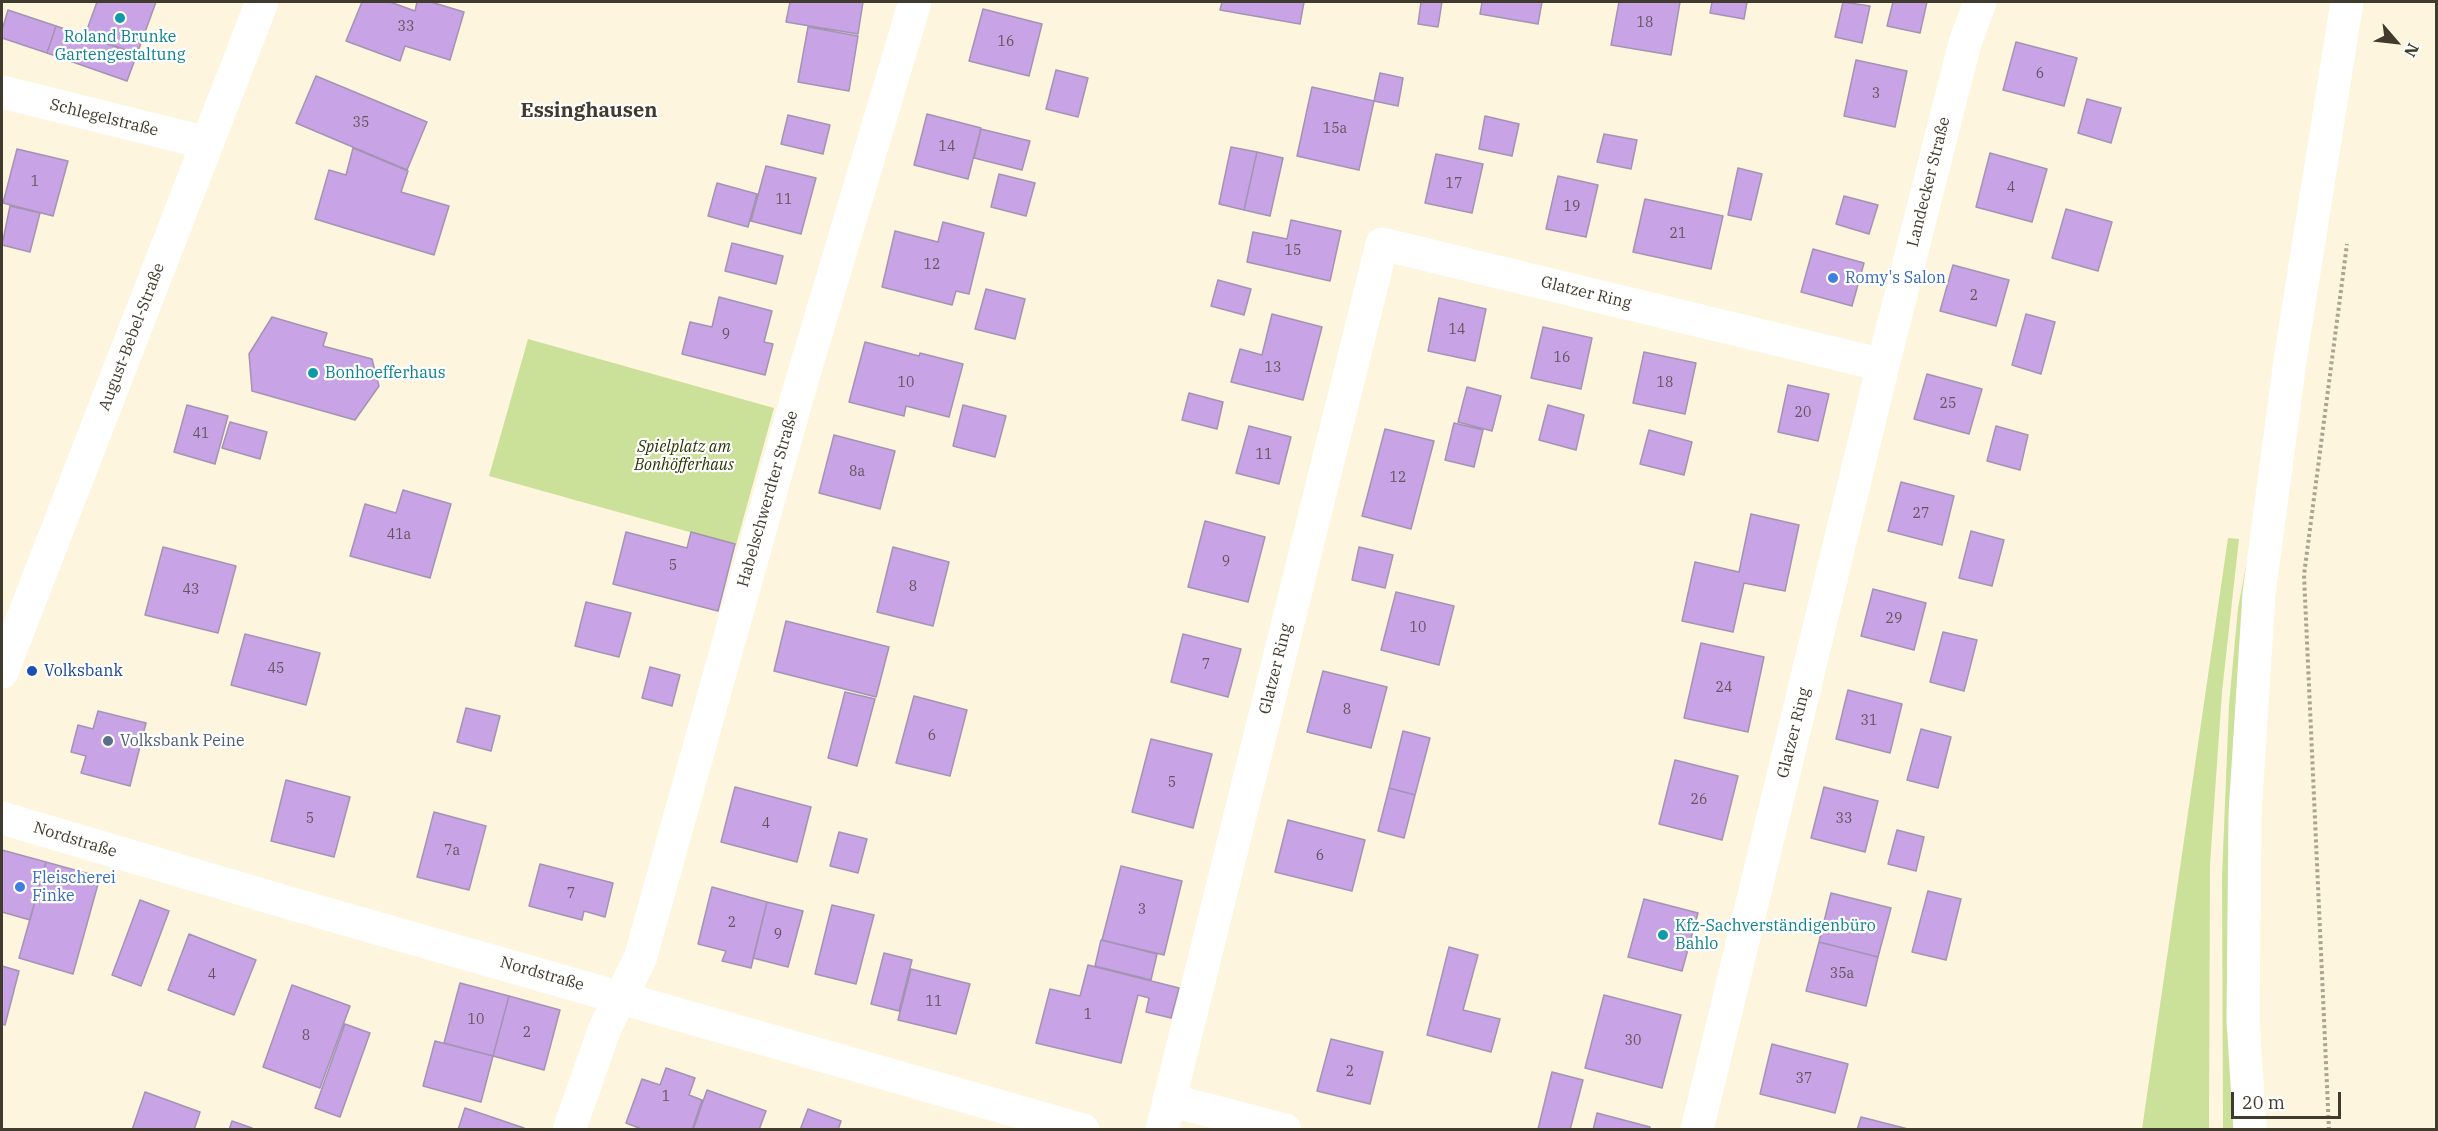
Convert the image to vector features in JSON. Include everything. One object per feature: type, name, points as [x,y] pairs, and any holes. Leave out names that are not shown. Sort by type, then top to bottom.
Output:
[{"type":"street","name":"August-Bebel-Straße","points":[[2,672],[262,2]]},
{"type":"street","name":"Habelschwerdter Straße","points":[[569,1130],[605,1028],[640,959],[796,398],[915,2]]},
{"type":"street","name":"Landecker Straße","points":[[1883,365],[1965,43],[1980,2]]},
{"type":"street","points":[[2250,1130],[2243,1020],[2245,814],[2259,594],[2291,354],[2348,2]]},
{"type":"street","name":"Schlegelstraße","points":[[2,92],[207,143]]},
{"type":"street","name":"Glatzer Ring","points":[[1285,1130],[1166,1115],[1382,244],[1883,365],[1697,1130]]},
{"type":"street","name":"Nordstraße","points":[[2,818],[296,906],[621,996],[1083,1130]]},
{"type":"path","points":[[2329,1130],[2304,575],[2348,238]]},
{"type":"green space","name":"Spielplatz am Bonhöfferhaus","points":[[528,339],[774,408],[736,545],[489,476]]},
{"type":"green space","points":[[2228,538],[2239,539],[2222,692],[2210,864],[2209,1129],[2142,1129]]},
{"type":"green space","points":[[2251,540],[2235,1129],[2223,1130],[2222,877],[2229,705],[2238,608]]},
{"type":"building","name":"Roland Brunke Gartengestaltung","points":[[97,2],[156,2],[137,54],[85,35]]},
{"type":"building","points":[[362,2],[390,2],[415,11],[417,2],[431,2],[464,12],[450,60],[405,46],[400,61],[346,41]]},
{"type":"building","points":[[790,2],[863,2],[858,34],[786,22]]},
{"type":"building","points":[[1222,2],[1304,2],[1300,24],[1220,10]]},
{"type":"building","points":[[1421,2],[1442,2],[1438,27],[1418,24]]},
{"type":"building","points":[[1482,2],[1542,2],[1538,24],[1480,14]]},
{"type":"building","points":[[1619,2],[1680,2],[1671,55],[1611,45]]},
{"type":"building","points":[[1712,2],[1747,2],[1744,19],[1710,13]]},
{"type":"building","points":[[1843,2],[1870,6],[1862,43],[1835,37]]},
{"type":"building","points":[[1893,2],[1927,2],[1920,33],[1887,26]]},
{"type":"building","points":[[983,9],[1042,24],[1029,76],[969,61]]},
{"type":"building","points":[[8,10],[56,26],[47,53],[2,38]]},
{"type":"building","points":[[56,26],[137,54],[127,81],[47,53]]},
{"type":"building","points":[[808,27],[858,36],[849,91],[798,82]]},
{"type":"building","points":[[2016,42],[2077,58],[2064,106],[2003,90]]},
{"type":"building","points":[[1856,60],[1907,71],[1895,127],[1844,116]]},
{"type":"building","points":[[1056,70],[1088,78],[1078,117],[1046,109]]},
{"type":"building","points":[[1380,73],[1403,78],[1398,106],[1374,101]]},
{"type":"building","points":[[316,76],[427,122],[407,170],[296,123]]},
{"type":"building","points":[[1312,87],[1374,101],[1359,170],[1297,156]]},
{"type":"building","points":[[2087,99],[2121,108],[2111,143],[2078,133]]},
{"type":"building","points":[[927,114],[981,128],[968,179],[914,165]]},
{"type":"building","points":[[788,115],[830,125],[823,154],[781,144]]},
{"type":"building","points":[[1485,116],[1519,124],[1512,156],[1479,149]]},
{"type":"building","points":[[981,129],[1030,141],[1022,170],[974,158]]},
{"type":"building","points":[[1604,134],[1637,140],[1631,169],[1597,162]]},
{"type":"building","points":[[1231,147],[1257,152],[1244,210],[1219,204]]},
{"type":"building","points":[[353,148],[408,171],[401,192],[449,206],[434,255],[315,219],[329,170],[346,175]]},
{"type":"building","points":[[17,149],[68,161],[53,216],[3,203]]},
{"type":"building","points":[[1257,152],[1283,158],[1270,216],[1244,210]]},
{"type":"building","points":[[1990,153],[2047,169],[2032,222],[1976,207]]},
{"type":"building","points":[[1436,154],[1483,164],[1472,213],[1425,203]]},
{"type":"building","points":[[766,166],[816,178],[801,234],[751,221]]},
{"type":"building","points":[[1738,168],[1762,174],[1751,220],[1728,215]]},
{"type":"building","points":[[999,174],[1035,183],[1026,216],[991,207]]},
{"type":"building","points":[[1558,176],[1598,185],[1586,237],[1546,229]]},
{"type":"building","points":[[717,183],[757,194],[748,227],[708,216]]},
{"type":"building","points":[[1844,196],[1878,205],[1869,234],[1836,224]]},
{"type":"building","points":[[1645,199],[1723,216],[1711,269],[1633,252]]},
{"type":"building","points":[[10,206],[40,213],[30,252],[2,245]]},
{"type":"building","points":[[2066,209],[2112,222],[2098,271],[2052,258]]},
{"type":"building","points":[[1291,220],[1341,231],[1330,281],[1247,262],[1253,232],[1287,239]]},
{"type":"building","points":[[943,222],[984,233],[969,294],[956,291],[952,305],[882,287],[895,231],[938,242]]},
{"type":"building","points":[[732,243],[783,256],[776,284],[725,271]]},
{"type":"building","name":"Romy's Salon","points":[[1813,249],[1864,263],[1852,306],[1801,292]]},
{"type":"building","points":[[1953,265],[2009,280],[1996,326],[1940,311]]},
{"type":"building","points":[[1218,280],[1251,289],[1244,315],[1211,306]]},
{"type":"building","points":[[986,289],[1025,299],[1015,339],[975,329]]},
{"type":"building","points":[[719,297],[772,311],[764,342],[773,344],[765,375],[682,354],[690,322],[712,327]]},
{"type":"building","points":[[1439,298],[1486,309],[1475,361],[1428,351]]},
{"type":"building","points":[[1272,314],[1322,327],[1303,400],[1231,382],[1240,349],[1262,355]]},
{"type":"building","points":[[2026,314],[2055,322],[2041,374],[2012,365]]},
{"type":"building","name":"Bonhoefferhaus","points":[[272,317],[327,333],[323,346],[372,359],[379,386],[355,420],[252,391],[249,354]]},
{"type":"building","points":[[1543,327],[1592,338],[1581,389],[1531,378]]},
{"type":"building","points":[[865,342],[919,356],[920,353],[963,364],[949,417],[906,406],[904,416],[849,402]]},
{"type":"building","points":[[1644,352],[1696,363],[1685,414],[1633,403]]},
{"type":"building","points":[[1927,374],[1982,389],[1969,434],[1914,419]]},
{"type":"building","points":[[1788,385],[1829,394],[1818,441],[1778,432]]},
{"type":"building","points":[[1467,387],[1501,396],[1492,431],[1458,422]]},
{"type":"building","points":[[1189,393],[1223,402],[1217,429],[1182,420]]},
{"type":"building","points":[[187,405],[228,416],[215,464],[174,452]]},
{"type":"building","points":[[963,405],[1006,416],[995,457],[953,446]]},
{"type":"building","points":[[1548,405],[1584,415],[1576,450],[1539,440]]},
{"type":"building","points":[[230,422],[267,432],[260,459],[222,448]]},
{"type":"building","points":[[1454,423],[1483,430],[1474,467],[1445,460]]},
{"type":"building","points":[[1249,426],[1291,437],[1279,484],[1236,473]]},
{"type":"building","points":[[1996,426],[2028,435],[2020,470],[1987,461]]},
{"type":"building","points":[[1385,429],[1434,441],[1411,529],[1362,516]]},
{"type":"building","points":[[1649,430],[1692,442],[1684,475],[1640,464]]},
{"type":"building","points":[[834,435],[895,451],[880,509],[819,493]]},
{"type":"building","points":[[1901,482],[1954,496],[1942,545],[1888,531]]},
{"type":"building","points":[[403,490],[451,504],[430,578],[350,556],[365,504],[396,513]]},
{"type":"building","points":[[1751,514],[1799,525],[1785,591],[1744,583],[1733,632],[1682,621],[1695,562],[1739,572]]},
{"type":"building","points":[[1205,521],[1265,537],[1248,602],[1188,587]]},
{"type":"building","points":[[1971,531],[2004,540],[1992,586],[1959,578]]},
{"type":"building","points":[[626,532],[687,548],[691,532],[735,544],[718,611],[613,584]]},
{"type":"building","points":[[163,547],[236,566],[218,633],[145,615]]},
{"type":"building","points":[[893,547],[949,562],[933,626],[877,612]]},
{"type":"building","points":[[1359,547],[1393,555],[1385,588],[1352,580]]},
{"type":"building","points":[[1873,589],[1926,603],[1914,650],[1861,636]]},
{"type":"building","points":[[1396,592],[1454,606],[1439,665],[1381,650]]},
{"type":"building","points":[[586,602],[631,613],[619,657],[575,646]]},
{"type":"building","points":[[786,621],[889,647],[876,697],[774,671]]},
{"type":"building","points":[[1943,632],[1977,640],[1964,691],[1930,682]]},
{"type":"building","points":[[245,634],[320,653],[306,705],[231,685]]},
{"type":"building","points":[[1183,634],[1241,649],[1228,697],[1171,682]]},
{"type":"building","points":[[1701,643],[1764,657],[1748,732],[1684,718]]},
{"type":"building","points":[[650,667],[680,675],[672,706],[642,698]]},
{"type":"building","points":[[1323,671],[1387,687],[1371,748],[1307,732]]},
{"type":"building","points":[[1848,690],[1902,704],[1890,753],[1836,739]]},
{"type":"building","points":[[845,692],[875,699],[857,766],[828,758]]},
{"type":"building","points":[[914,696],[967,710],[950,776],[896,763]]},
{"type":"building","points":[[466,708],[500,716],[491,751],[457,742]]},
{"type":"building","name":"Volksbank Peine","points":[[98,711],[146,723],[130,786],[81,773],[86,756],[71,752],[78,725],[93,729]]},
{"type":"building","points":[[1921,729],[1951,737],[1938,788],[1907,780]]},
{"type":"building","points":[[1403,731],[1430,738],[1415,795],[1389,788]]},
{"type":"building","points":[[1151,739],[1212,754],[1193,828],[1132,812]]},
{"type":"building","points":[[1675,760],[1738,776],[1722,840],[1659,824]]},
{"type":"building","points":[[286,780],[350,797],[334,857],[271,841]]},
{"type":"building","points":[[735,787],[811,807],[797,862],[721,842]]},
{"type":"building","points":[[1824,787],[1878,801],[1865,852],[1811,838]]},
{"type":"building","points":[[1389,788],[1415,795],[1404,838],[1378,831]]},
{"type":"building","points":[[434,812],[486,826],[469,890],[417,877]]},
{"type":"building","points":[[1288,820],[1365,840],[1352,891],[1275,872]]},
{"type":"building","points":[[1897,830],[1924,837],[1916,871],[1888,864]]},
{"type":"building","points":[[839,832],[867,839],[858,873],[830,866]]},
{"type":"building","name":"Fleischerei Finke","points":[[2,850],[46,862],[30,920],[2,912]]},
{"type":"building","points":[[46,862],[100,877],[73,974],[19,958]]},
{"type":"building","points":[[540,864],[613,883],[605,917],[584,911],[582,920],[529,906]]},
{"type":"building","points":[[1121,866],[1182,881],[1164,955],[1102,940]]},
{"type":"building","points":[[712,887],[767,902],[751,968],[722,961],[726,951],[698,944]]},
{"type":"building","points":[[1928,891],[1961,899],[1946,960],[1912,952]]},
{"type":"building","points":[[1831,893],[1891,908],[1878,957],[1819,942]]},
{"type":"building","name":"Kfz-Sachverständigenbüro Bahlo","points":[[1644,899],[1698,913],[1682,971],[1628,957]]},
{"type":"building","points":[[140,900],[169,911],[141,986],[112,975]]},
{"type":"building","points":[[767,902],[803,911],[788,967],[753,958]]},
{"type":"building","points":[[832,905],[874,915],[856,984],[815,974]]},
{"type":"building","points":[[189,934],[256,960],[234,1015],[168,990]]},
{"type":"building","points":[[1101,940],[1157,954],[1151,980],[1095,966]]},
{"type":"building","points":[[1819,942],[1878,957],[1866,1006],[1806,991]]},
{"type":"building","points":[[1449,947],[1478,955],[1463,1010],[1500,1019],[1491,1052],[1427,1035]]},
{"type":"building","points":[[884,953],[912,960],[899,1011],[871,1004]]},
{"type":"building","points":[[1088,965],[1179,988],[1171,1018],[1146,1012],[1149,998],[1138,995],[1121,1063],[1036,1043],[1050,989],[1080,996]]},
{"type":"building","points":[[2,966],[19,971],[5,1025],[2,1024]]},
{"type":"building","points":[[911,969],[970,984],[956,1034],[898,1020]]},
{"type":"building","points":[[460,983],[509,996],[493,1056],[444,1043]]},
{"type":"building","points":[[292,985],[350,1006],[320,1088],[263,1067]]},
{"type":"building","points":[[1604,995],[1681,1015],[1662,1088],[1585,1068]]},
{"type":"building","points":[[509,996],[560,1010],[544,1070],[493,1056]]},
{"type":"building","points":[[345,1024],[370,1033],[340,1117],[315,1108]]},
{"type":"building","points":[[1331,1039],[1383,1052],[1370,1104],[1317,1091]]},
{"type":"building","points":[[435,1041],[493,1056],[481,1102],[423,1086]]},
{"type":"building","points":[[1772,1044],[1848,1064],[1835,1113],[1760,1094]]},
{"type":"building","points":[[666,1068],[695,1078],[689,1095],[702,1100],[692,1130],[644,1130],[626,1123],[642,1079],[660,1085]]},
{"type":"building","points":[[1552,1072],[1583,1080],[1570,1130],[1538,1129]]},
{"type":"building","points":[[707,1090],[766,1111],[759,1130],[693,1130]]},
{"type":"building","points":[[145,1092],[200,1112],[194,1130],[132,1130]]},
{"type":"building","points":[[465,1108],[524,1128],[524,1130],[458,1130]]},
{"type":"building","points":[[808,1109],[841,1121],[838,1130],[800,1130]]},
{"type":"building","points":[[1597,1113],[1650,1127],[1650,1130],[1593,1130]]},
{"type":"building","points":[[1861,1117],[1908,1129],[1908,1130],[1857,1130]]},
{"type":"building","points":[[232,1121],[252,1128],[251,1130],[229,1130]]},
{"type":"place","name":"Roland Brunke Gartengestaltung","points":[[120,18]]},
{"type":"place","name":"Romy's Salon","points":[[1833,278]]},
{"type":"place","name":"Bonhoefferhaus","points":[[313,373]]},
{"type":"place","name":"Volksbank","points":[[32,671]]},
{"type":"place","name":"Volksbank Peine","points":[[108,741]]},
{"type":"place","name":"Fleischerei Finke","points":[[20,887]]},
{"type":"place","name":"Kfz-Sachverständigenbüro Bahlo","points":[[1663,935]]},
{"type":"district","name":"Essinghausen","points":[[589,111]]}]
